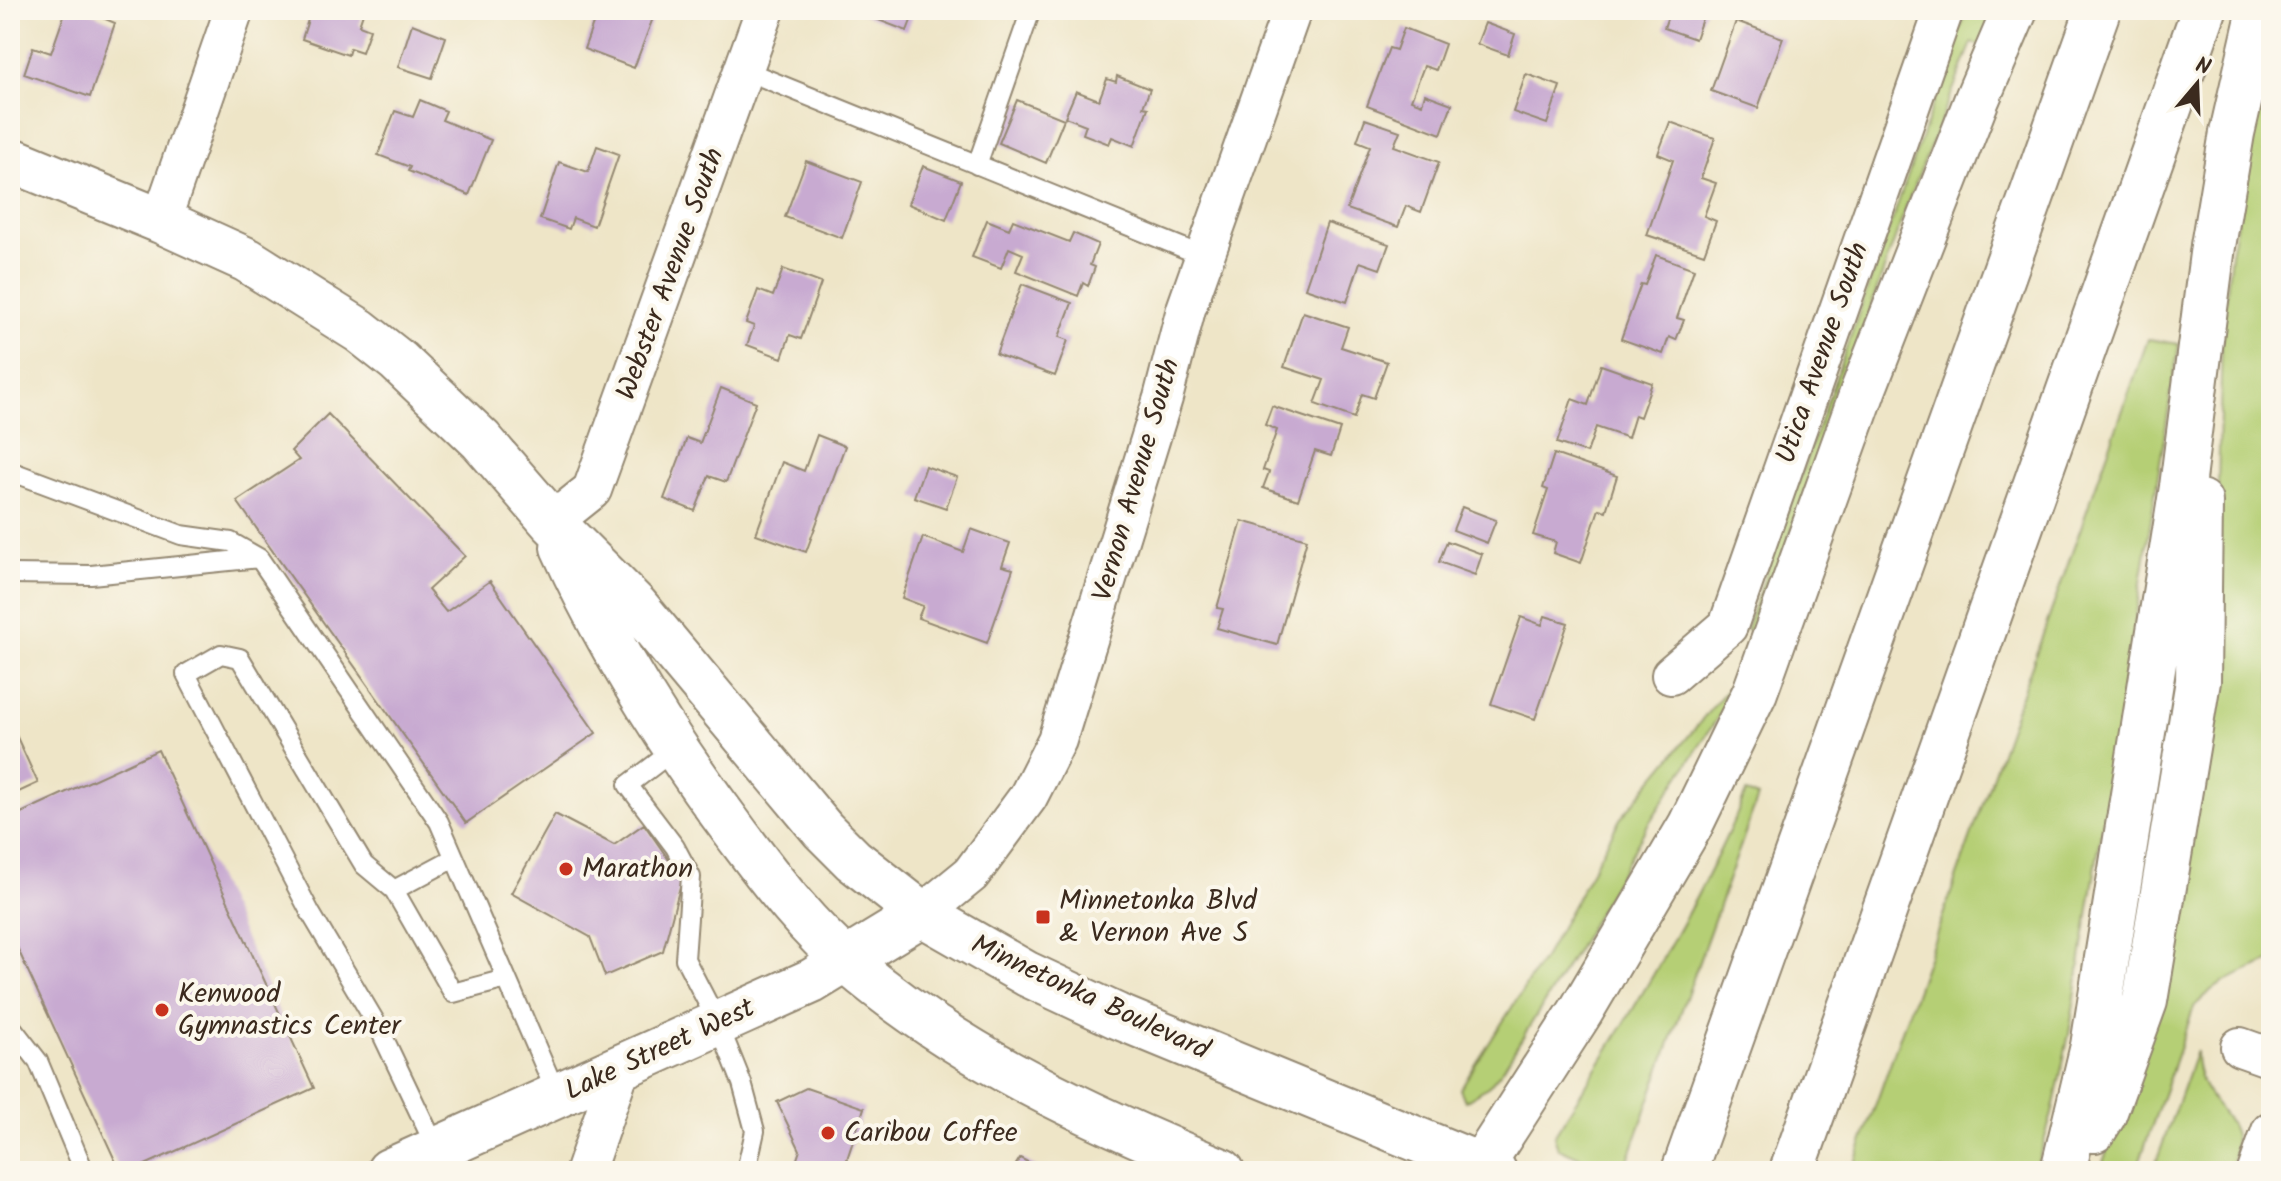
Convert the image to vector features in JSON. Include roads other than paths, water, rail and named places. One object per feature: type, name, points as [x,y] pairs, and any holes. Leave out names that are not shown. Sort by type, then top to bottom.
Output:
[{"type":"main road","points":[[1484,1169],[1690,826],[1755,692],[1864,388],[2015,10]]},
{"type":"main road","points":[[1684,1171],[2098,10]]},
{"type":"main road","points":[[1792,1171],[2204,10]]},
{"type":"main road","points":[[2065,1171],[2093,1046],[2182,487],[2197,363],[2232,133],[2260,10]]},
{"type":"main road","name":"Minnetonka Boulevard","points":[[11,161],[161,221],[247,260],[360,331],[444,402],[552,522],[636,606],[823,830],[853,860],[922,914],[1027,974],[1117,1016],[1484,1169]]},
{"type":"main road","name":"Minnetonka Boulevard","points":[[552,522],[595,619],[675,749],[788,903],[847,962],[900,1003],[1023,1081],[1170,1161],[1222,1171]]},
{"type":"main road","name":"Lake Street West","points":[[389,1171],[620,1069],[847,962],[922,914]]},
{"type":"street","points":[[161,221],[234,10]]},
{"type":"street","name":"Webster Avenue South","points":[[552,522],[592,490],[765,10]]},
{"type":"street","name":"Vernon Avenue South","points":[[922,914],[971,874],[1028,797],[1057,740],[1203,256],[1292,10]]},
{"type":"street","name":"Utica Avenue South","points":[[1671,675],[1728,626],[1944,10]]},
{"type":"street","points":[[585,1171],[620,1069]]},
{"type":"street","points":[[2258,1171],[2271,1131]]},
{"type":"lane","points":[[977,165],[1031,10]]},
{"type":"lane","points":[[744,70],[1203,256]]},
{"type":"lane","points":[[10,471],[181,535],[231,542],[259,558],[439,822],[558,1097]]},
{"type":"lane","points":[[10,574],[91,575],[259,558]]},
{"type":"lane","points":[[437,1150],[379,1028],[310,912],[186,674],[221,654],[240,658],[364,865],[394,890],[453,993],[506,979]]},
{"type":"lane","points":[[675,749],[628,785],[675,847],[691,877],[685,959],[718,1023],[742,1083],[755,1131],[746,1171]]},
{"type":"lane","points":[[394,890],[454,858]]},
{"type":"lane","points":[[10,1025],[38,1061],[84,1171]]},
{"type":"place","name":"Marathon","points":[[566,869]]},
{"type":"place","name":"Minnetonka Blvd & Vernon Ave S","points":[[1043,917]]},
{"type":"place","name":"Kenwood Gymnastics Center","points":[[162,1010]]},
{"type":"place","name":"Caribou Coffee","points":[[828,1133]]}]
